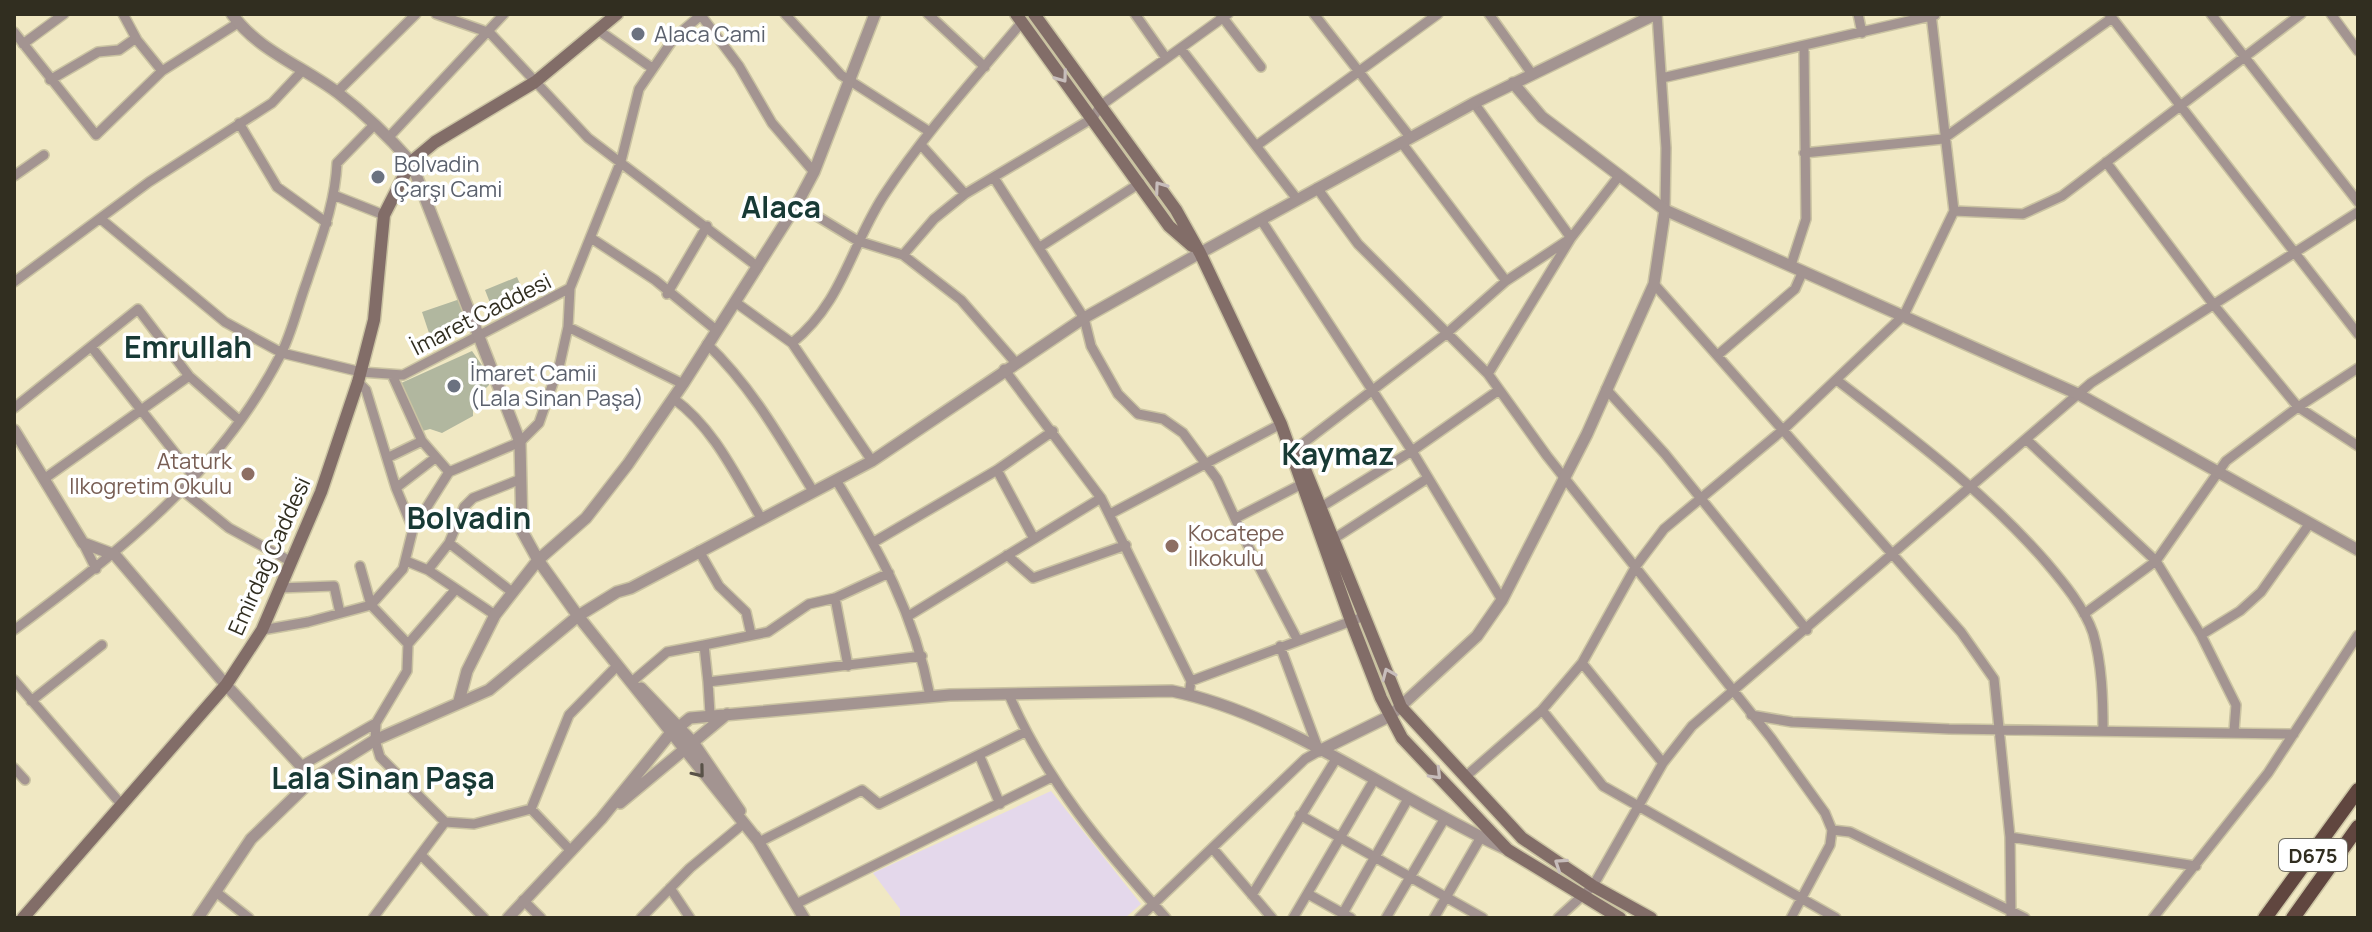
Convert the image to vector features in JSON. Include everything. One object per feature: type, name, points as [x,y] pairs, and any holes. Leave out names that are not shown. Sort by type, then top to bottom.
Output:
[{"type":"highway","name":"D675","points":[[2265,918],[2358,790]]},
{"type":"highway","name":"D675","points":[[2293,918],[2358,827]]},
{"type":"main road","points":[[411,162],[435,142],[535,82],[617,14]]},
{"type":"main road","points":[[1034,14],[1176,210],[1200,253],[1321,507],[1401,707],[1522,838],[1593,886],[1651,918]]},
{"type":"main road","points":[[1019,18],[1169,226],[1200,253]]},
{"type":"main road","name":"Emirdağ Caddesi","points":[[37,902],[226,685],[262,630],[321,492],[360,377],[374,320],[384,215],[411,162]]},
{"type":"main road","points":[[1293,451],[1351,621],[1402,738],[1508,850],[1620,918]]},
{"type":"main road","points":[[16,918],[37,902]]},
{"type":"main road","points":[[23,918],[37,902]]},
{"type":"street","points":[[23,44],[64,14]]},
{"type":"street","points":[[123,14],[136,38],[162,71]]},
{"type":"street","points":[[337,92],[416,14]]},
{"type":"street","points":[[436,14],[490,33],[588,138],[758,267]]},
{"type":"street","points":[[389,137],[490,33],[504,14]]},
{"type":"street","points":[[785,14],[823,59],[849,81],[930,132]]},
{"type":"street","points":[[459,701],[467,671],[495,615],[538,560],[586,518],[674,399],[797,204],[814,172],[875,14]]},
{"type":"street","points":[[928,14],[985,67]]},
{"type":"street","points":[[1135,14],[1166,58]]},
{"type":"street","points":[[1314,14],[1361,72],[1506,281]]},
{"type":"street","points":[[1256,146],[1438,14]]},
{"type":"street","points":[[1489,14],[1532,74]]},
{"type":"street","points":[[198,918],[251,839],[313,779],[375,740],[489,690],[578,616],[872,461],[1084,318],[1406,139],[1656,14],[1666,148],[1665,210],[1654,284],[1565,476],[1502,600],[1477,636],[1401,707],[1390,716],[1305,759],[1214,850],[1139,918]]},
{"type":"street","points":[[1858,14],[1862,33]]},
{"type":"street","points":[[2211,14],[2358,202]]},
{"type":"street","points":[[1954,211],[2023,214],[2062,196],[2301,14]]},
{"type":"street","points":[[2331,14],[2358,51]]},
{"type":"street","points":[[262,630],[371,605],[406,561],[413,529],[449,472],[520,442],[539,423],[560,363],[568,327],[570,288],[621,161],[639,89],[674,38],[700,15],[739,66],[772,123],[814,172]]},
{"type":"street","points":[[903,255],[934,219],[965,194],[1093,118],[1100,106],[1224,15],[1261,67]]},
{"type":"street","points":[[1465,777],[1542,710],[1582,663],[1636,566],[1664,529],[1838,381],[1904,315],[1954,211],[1943,139],[1933,15],[1662,78]]},
{"type":"street","points":[[1804,153],[1943,139],[2110,16],[2358,334]]},
{"type":"street","points":[[14,32],[96,135],[162,71],[235,18],[247,33],[337,92],[389,137],[411,162],[520,442],[522,531],[538,560],[617,666],[674,731],[693,742],[759,842],[804,918]]},
{"type":"street","points":[[792,343],[818,318],[839,289],[858,241],[884,195],[930,132],[985,67],[1019,18]]},
{"type":"street","points":[[598,30],[652,68]]},
{"type":"street","points":[[50,80],[98,52],[119,50],[136,38]]},
{"type":"street","points":[[1791,265],[1806,219],[1804,46]]},
{"type":"street","points":[[1181,49],[1297,199]]},
{"type":"street","points":[[14,282],[102,220],[149,182],[282,95],[303,70]]},
{"type":"street","points":[[1513,83],[1542,117],[1665,210],[2080,395],[2218,475],[2358,550]]},
{"type":"street","points":[[1474,103],[1571,238]]},
{"type":"street","points":[[239,123],[270,179],[291,200],[327,223]]},
{"type":"street","points":[[14,630],[115,555],[182,490],[240,421],[282,353],[336,196],[337,163],[374,125]]},
{"type":"street","points":[[922,146],[965,194]]},
{"type":"street","points":[[14,176],[44,155]]},
{"type":"street","points":[[2106,162],[2213,304],[2298,407],[2358,446]]},
{"type":"street","points":[[1488,374],[1571,238],[1619,176]]},
{"type":"street","points":[[994,178],[1084,318],[1091,346],[1118,394],[1138,414],[1163,419],[1183,433],[1207,464],[1297,639]]},
{"type":"street","points":[[1040,247],[1140,183]]},
{"type":"street","points":[[1317,188],[1358,244],[1488,374],[1825,813],[1832,830],[1830,845],[1791,918]]},
{"type":"street","points":[[336,196],[384,215]]},
{"type":"street","points":[[797,204],[858,241],[903,255],[961,300],[1101,498],[1191,681],[1189,694]]},
{"type":"street","points":[[1558,918],[1593,886],[1663,763],[1692,726],[2113,368],[2358,212]]},
{"type":"street","name":"İmaret Caddesi","points":[[102,220],[225,322],[282,353],[360,377],[393,377],[434,361],[477,334],[570,288]]},
{"type":"street","points":[[1261,220],[1412,451],[1502,600]]},
{"type":"street","points":[[667,294],[707,226]]},
{"type":"street","points":[[591,238],[655,280],[667,294],[716,330]]},
{"type":"street","points":[[1293,451],[1446,334],[1506,281],[1571,238]]},
{"type":"street","points":[[1719,354],[1795,289],[1803,271]]},
{"type":"street","points":[[1654,284],[1719,354],[1961,632],[1994,679],[2010,837],[2011,914]]},
{"type":"street","points":[[735,302],[792,343],[872,461]]},
{"type":"street","points":[[14,408],[93,349],[138,309],[189,376],[240,421]]},
{"type":"street","points":[[568,327],[683,384]]},
{"type":"street","points":[[707,344],[735,371],[758,401],[813,491]]},
{"type":"street","points":[[93,349],[194,477]]},
{"type":"street","points":[[2084,614],[2156,561],[2226,461],[2298,407],[2358,368]]},
{"type":"street","points":[[44,479],[144,412],[189,376]]},
{"type":"street","points":[[360,377],[396,488],[413,529]]},
{"type":"street","points":[[393,377],[422,441],[449,472]]},
{"type":"street","points":[[1838,381],[1974,487],[2007,517],[2057,576],[2084,614],[2093,634],[2103,692],[2103,731]]},
{"type":"street","points":[[1606,389],[1647,432],[1807,630]]},
{"type":"street","points":[[1321,507],[1412,451],[1499,390]]},
{"type":"street","points":[[674,399],[693,413],[710,434],[761,518]]},
{"type":"street","points":[[1110,514],[1281,424]]},
{"type":"street","points":[[14,430],[96,569]]},
{"type":"street","points":[[874,542],[997,470],[1053,431]]},
{"type":"street","points":[[387,458],[422,441]]},
{"type":"street","points":[[2028,441],[2156,561],[2201,635],[2236,705],[2234,731]]},
{"type":"street","points":[[396,488],[435,458]]},
{"type":"street","points":[[997,470],[1033,537]]},
{"type":"street","points":[[1332,540],[1428,478]]},
{"type":"street","points":[[428,570],[449,543],[464,507],[473,498],[521,479]]},
{"type":"street","points":[[836,480],[874,542],[910,615],[930,696]]},
{"type":"street","points":[[1236,518],[1302,484]]},
{"type":"street","points":[[182,490],[229,528],[290,561]]},
{"type":"street","points":[[910,615],[1101,498]]},
{"type":"street","points":[[2201,635],[2240,611],[2261,592],[2310,523]]},
{"type":"street","points":[[83,543],[115,555],[226,685],[313,779]]},
{"type":"street","points":[[449,543],[512,592]]},
{"type":"street","points":[[1007,555],[1033,578],[1126,545]]},
{"type":"street","points":[[699,551],[719,586],[746,612],[751,634]]},
{"type":"street","points":[[406,561],[428,570],[495,615]]},
{"type":"street","points":[[360,566],[371,605],[408,644]]},
{"type":"street","points":[[634,680],[667,652],[768,632],[809,604],[835,598],[889,573]]},
{"type":"street","points":[[279,588],[295,591],[334,586],[340,613]]},
{"type":"street","points":[[455,590],[408,644],[407,671],[376,723],[375,740],[380,757],[445,822],[474,824],[531,809]]},
{"type":"street","points":[[835,598],[848,666]]},
{"type":"street","points":[[1191,681],[1364,616]]},
{"type":"street","points":[[2153,918],[2196,866],[2294,734],[2358,635]]},
{"type":"street","points":[[31,701],[102,645]]},
{"type":"street","points":[[704,645],[710,714]]},
{"type":"street","points":[[1280,646],[1319,751]]},
{"type":"street","points":[[708,682],[922,656]]},
{"type":"street","points":[[1582,663],[1663,763]]},
{"type":"street","points":[[617,666],[634,680],[674,731],[683,752],[759,842]]},
{"type":"street","points":[[531,809],[569,715],[617,666]]},
{"type":"street","points":[[14,680],[121,804]]},
{"type":"street","points":[[508,918],[601,819],[674,731],[690,718],[930,696],[1172,691],[1189,694],[1266,724],[1508,850]]},
{"type":"street","points":[[1009,695],[1025,732],[1069,804],[1166,918]]},
{"type":"street","points":[[1542,710],[1603,786],[1836,918]]},
{"type":"street","points":[[601,819],[727,714]]},
{"type":"street","points":[[1751,715],[1792,722],[2001,730],[2294,734]]},
{"type":"street","points":[[301,766],[376,723]]},
{"type":"street","points":[[759,842],[862,790],[879,804],[980,757],[1025,732]]},
{"type":"street","points":[[980,757],[1000,804]]},
{"type":"street","points":[[1252,895],[1336,759]]},
{"type":"street","points":[[14,768],[25,780]]},
{"type":"street","points":[[796,904],[1052,777]]},
{"type":"street","points":[[1293,918],[1374,780]]},
{"type":"street","points":[[1308,894],[1347,915],[1408,799]]},
{"type":"street","points":[[531,809],[571,851]]},
{"type":"street","points":[[1300,815],[1483,918]]},
{"type":"street","points":[[1386,918],[1445,818]]},
{"type":"street","points":[[373,918],[445,822]]},
{"type":"street","points":[[641,918],[670,888],[743,824]]},
{"type":"street","points":[[1832,830],[1850,832],[2011,914],[2025,918]]},
{"type":"street","points":[[1434,918],[1481,837]]},
{"type":"street","points":[[2010,837],[2196,866]]},
{"type":"street","points":[[1214,850],[1272,918]]},
{"type":"street","points":[[422,856],[484,918]]},
{"type":"street","points":[[670,888],[690,918]]},
{"type":"street","points":[[216,892],[249,918]]},
{"type":"street","points":[[523,900],[541,918]]},
{"type":"shaded area","points":[[1051,791],[1141,904],[1125,918],[900,918],[900,909],[873,873]]},
{"type":"green space","points":[[517,277],[527,300],[494,313],[485,290]]},
{"type":"green space","points":[[460,299],[470,329],[432,342],[422,312]]},
{"type":"green space","points":[[472,351],[486,371],[489,385],[473,401],[473,416],[442,433],[430,429],[419,432],[399,384]]},
{"type":"place","name":"Alaca Cami","points":[[638,34]]},
{"type":"place","name":"Bolvadin Çarşı Cami","points":[[378,177]]},
{"type":"place","name":"İmaret Camii (Lala Sinan Paşa)","points":[[454,386]]},
{"type":"place","name":"Ataturk Ilkogretim Okulu","points":[[248,474]]},
{"type":"place","name":"Kocatepe İlkokulu","points":[[1172,546]]},
{"type":"district","name":"Alaca","points":[[781,206]]},
{"type":"district","name":"Emrullah","points":[[188,346]]},
{"type":"district","name":"Kaymaz","points":[[1338,453]]},
{"type":"district","name":"Bolvadin","points":[[469,517]]},
{"type":"district","name":"Lala Sinan Paşa","points":[[383,777]]}]
